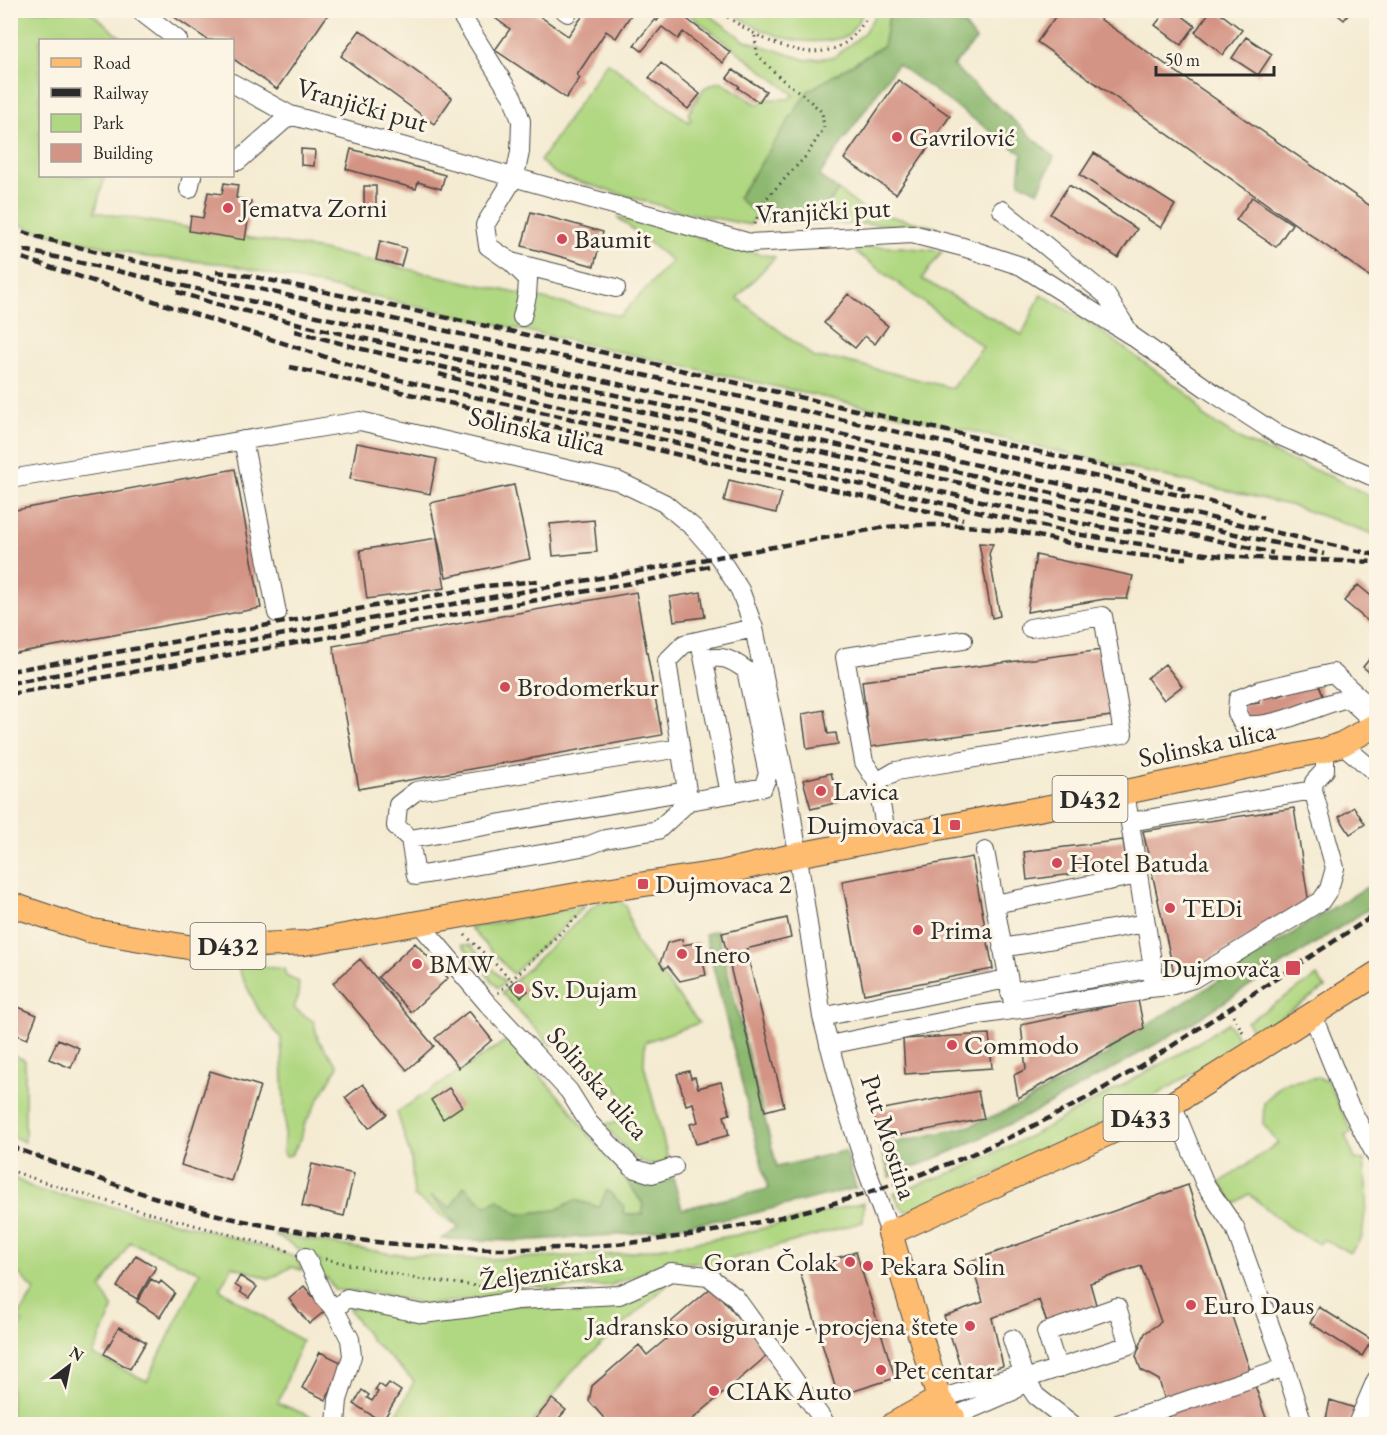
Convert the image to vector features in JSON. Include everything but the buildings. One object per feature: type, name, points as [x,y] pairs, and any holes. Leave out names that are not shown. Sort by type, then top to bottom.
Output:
[{"type":"main road","name":"Solinska ulica","points":[[10,904],[87,930],[194,948],[305,943],[605,890],[725,872],[797,855],[1330,755],[1374,726]]},
{"type":"main road","name":"D433","points":[[890,1233],[1172,1104],[1377,974]]},
{"type":"main road","name":"Put Mostina","points":[[890,1233],[948,1416]]},
{"type":"main road","points":[[894,1425],[948,1416]]},
{"type":"street","points":[[139,10],[177,39]]},
{"type":"street","points":[[458,10],[513,98],[521,122],[520,152],[515,176],[485,225],[488,246],[511,262],[528,279],[522,317]]},
{"type":"street","name":"Vranjički put","points":[[234,86],[290,115],[750,243],[912,234],[963,247],[1021,266],[1132,336],[1278,435],[1376,478]]},
{"type":"street","points":[[238,161],[290,115]]},
{"type":"street","points":[[1002,210],[1106,295],[1132,336]]},
{"type":"street","points":[[511,262],[616,288]]},
{"type":"street","name":"Solinska ulica","points":[[10,478],[360,421],[618,481],[664,503],[694,528],[719,557],[740,590],[754,628],[789,797],[797,855]]},
{"type":"street","points":[[243,440],[277,613]]},
{"type":"street","points":[[877,782],[896,771],[1123,734],[1103,616],[1030,628]]},
{"type":"street","points":[[702,650],[754,628]]},
{"type":"street","points":[[887,838],[877,782],[864,762],[845,657],[963,640]]},
{"type":"street","points":[[410,839],[688,796],[730,794],[763,787],[768,774],[746,670],[730,659],[684,644],[667,662],[688,796]]},
{"type":"street","points":[[702,650],[730,794]]},
{"type":"street","points":[[1333,673],[1374,726],[1348,698],[1258,726],[1243,725],[1237,713],[1238,699],[1260,690],[1333,673]]},
{"type":"street","points":[[680,748],[416,791],[398,805],[396,826],[410,839],[416,876],[587,846],[605,839],[658,830],[688,796]]},
{"type":"street","points":[[829,1045],[965,1017],[1010,993],[1136,992],[1170,986],[1192,979],[1321,901],[1329,889],[1335,868],[1313,790],[1314,782],[1330,755],[1377,773]]},
{"type":"street","points":[[1130,822],[1313,790]]},
{"type":"street","points":[[1125,792],[1153,968],[1153,983],[1150,988]]},
{"type":"street","points":[[986,851],[1010,993]]},
{"type":"street","name":"Put Mostina","points":[[797,855],[822,1017],[866,1168],[890,1233]]},
{"type":"street","points":[[995,904],[1138,875]]},
{"type":"street","name":"Solinska ulica","points":[[418,923],[487,1003],[569,1090],[589,1124],[633,1168],[652,1174],[674,1167]]},
{"type":"street","points":[[1002,948],[1146,923]]},
{"type":"street","points":[[822,1017],[1010,993],[1153,968]]},
{"type":"street","points":[[1313,1016],[1348,1103],[1377,1156]]},
{"type":"street","points":[[1172,1104],[1205,1184],[1235,1228],[1285,1367],[1303,1425]]},
{"type":"street","points":[[306,1257],[325,1299],[335,1310],[350,1339],[352,1356],[338,1400],[336,1425]]},
{"type":"street","name":"Željezničarska","points":[[335,1310],[347,1299],[423,1314],[518,1300],[619,1294],[671,1272],[708,1276],[735,1297],[826,1425]]},
{"type":"street","points":[[948,1416],[1011,1377],[1025,1379],[1058,1369],[1129,1345],[1117,1307],[1046,1332],[1058,1369]]},
{"type":"street","points":[[1012,1339],[1025,1379],[1036,1396],[1072,1425]]},
{"type":"street","points":[[1118,1425],[1285,1367]]},
{"type":"street","points":[[1357,1425],[1377,1380]]},
{"type":"path","points":[[718,10],[755,36],[794,49],[814,52],[833,48],[848,40],[872,10]]},
{"type":"path","points":[[755,36],[758,54],[780,78],[822,112],[824,128],[806,156],[764,201],[755,223],[760,243]]},
{"type":"path","points":[[448,919],[512,980],[605,890]]},
{"type":"path","points":[[10,1170],[63,1190],[215,1229],[306,1257],[338,1260],[417,1279],[492,1286],[518,1300]]},
{"type":"green space","points":[[10,11],[89,11],[123,39],[39,39],[39,177],[105,177],[95,212],[322,250],[620,316],[672,261],[617,217],[775,257],[737,298],[815,358],[844,361],[952,388],[983,347],[848,246],[942,251],[922,279],[1022,335],[1041,294],[1094,326],[1194,399],[1203,416],[1243,441],[1332,477],[1376,499],[1376,535],[1293,506],[863,406],[227,264],[146,257],[31,229],[11,220]]},
{"type":"green space","points":[[685,11],[704,11],[744,40],[806,60],[834,57],[863,34],[878,11],[890,11],[883,46],[808,91],[738,198],[756,213],[750,225],[678,211],[563,177],[540,161],[607,62],[689,122],[691,119],[688,114],[704,88],[720,81],[758,105],[766,99],[788,99],[794,95]]},
{"type":"green space","points":[[730,11],[865,11],[848,36],[816,42],[772,34]]},
{"type":"green space","points":[[890,11],[963,11],[963,23],[976,40],[953,66],[1054,157],[1038,192],[1019,182],[1022,154],[897,64],[819,176],[838,190],[816,223],[766,222],[738,198],[808,91],[883,46]]},
{"type":"green space","points":[[838,190],[864,210],[938,228],[816,223]]},
{"type":"green space","points":[[1376,882],[1376,904],[1184,1028],[1031,1114],[953,1151],[890,1177],[880,1146],[970,1126],[1022,1104],[1109,1053],[1110,1045],[1178,1006]]},
{"type":"green space","points":[[617,900],[626,906],[635,941],[699,1023],[645,1042],[644,1065],[669,1162],[651,1165],[633,1157],[604,1124],[616,1122],[631,1111],[615,1086],[600,1078],[567,1041],[551,1045],[502,993],[597,903]]},
{"type":"green space","points":[[585,906],[513,974],[470,928]]},
{"type":"green space","points":[[717,930],[777,1167],[845,1151],[856,1188],[742,1216],[631,1234],[519,1241],[442,1239],[459,1228],[431,1196],[451,1208],[464,1186],[486,1206],[498,1200],[519,1214],[556,1210],[575,1200],[599,1207],[607,1190],[624,1206],[623,1214],[643,1214],[643,1204],[614,1162],[650,1181],[673,1177],[682,1209],[768,1189],[705,934]]},
{"type":"green space","points":[[462,945],[470,945],[505,982],[498,988]]},
{"type":"green space","points":[[241,966],[284,969],[286,976],[299,982],[298,997],[294,1008],[314,1022],[318,1040],[338,1066],[304,1125],[301,1139],[291,1155],[286,1156],[283,1153],[285,1123],[281,1038],[259,1011],[239,971]]},
{"type":"green space","points":[[1317,976],[1325,988],[1255,1034],[1247,1022]]},
{"type":"green space","points":[[1228,1023],[1242,1044],[1114,1120],[913,1210],[902,1209],[894,1193],[959,1170],[1034,1134],[1183,1052]]},
{"type":"green space","points":[[507,1040],[568,1106],[591,1138],[614,1162],[643,1204],[644,1214],[622,1214],[575,1200],[556,1210],[519,1214],[498,1200],[487,1206],[451,1208],[434,1198],[459,1228],[414,1196],[411,1158],[397,1112]]},
{"type":"green space","points":[[11,1054],[25,1060],[25,1142],[11,1136]]},
{"type":"green space","points":[[1318,1077],[1328,1082],[1352,1132],[1345,1135],[1355,1159],[1364,1160],[1367,1196],[1362,1237],[1350,1253],[1324,1239],[1319,1244],[1290,1228],[1249,1194],[1234,1204],[1220,1183],[1278,1143],[1263,1124],[1264,1103],[1283,1083]]},
{"type":"green space","points":[[10,1176],[39,1191],[210,1231],[296,1257],[302,1270],[291,1267],[270,1279],[232,1266],[220,1289],[302,1341],[278,1403],[329,1424],[11,1424],[11,1336],[23,1323],[18,1317],[35,1291],[11,1265]],"holes":[[[130,1242],[200,1272],[147,1381],[93,1355],[113,1309],[101,1288]]]},
{"type":"green space","points":[[864,1202],[863,1222],[707,1266],[696,1262],[667,1264],[611,1285],[554,1289],[529,1285],[497,1295],[427,1305],[377,1293],[335,1290],[327,1278],[321,1277],[318,1268],[321,1262],[274,1234],[393,1254],[488,1259],[622,1254],[737,1235]]},
{"type":"green space","points":[[674,1279],[575,1368],[531,1424],[392,1424],[414,1381],[371,1340],[348,1308],[561,1304],[577,1315]]},
{"type":"railway","points":[[10,228],[130,260],[1210,502],[1263,518]]},
{"type":"railway","points":[[24,250],[1376,555]]},
{"type":"railway","points":[[10,254],[387,377],[1082,535],[1212,555],[1376,562]]},
{"type":"railway","points":[[216,272],[250,276],[514,332],[1136,474],[1190,491]]},
{"type":"railway","points":[[177,292],[216,304],[321,329],[1324,554]]},
{"type":"railway","points":[[295,331],[362,349],[1273,553]]},
{"type":"railway","points":[[290,367],[963,519]]},
{"type":"railway","points":[[439,374],[528,399],[1079,523],[1156,534]]},
{"type":"railway","points":[[10,683],[886,527],[957,526],[1029,534]]},
{"type":"railway","points":[[1021,532],[1124,553],[1187,558]]},
{"type":"railway","points":[[10,694],[660,578],[709,566]]},
{"type":"railway","points":[[10,671],[487,586],[538,581]]},
{"type":"railway","points":[[10,1146],[106,1181],[203,1211],[269,1226],[371,1241],[472,1248],[572,1247],[671,1238],[769,1220],[865,1194],[960,1159],[1053,1116],[1111,1084],[1376,914]]},
{"type":"place","name":"Gavrilović","points":[[897,137]]},
{"type":"place","name":"Jematva Zorni","points":[[228,208]]},
{"type":"place","name":"Baumit","points":[[562,239]]},
{"type":"place","name":"Brodomerkur","points":[[505,687]]},
{"type":"place","name":"Lavica","points":[[821,791]]},
{"type":"place","name":"Dujmovaca 1","points":[[955,825]]},
{"type":"place","name":"Hotel Batuda","points":[[1057,863]]},
{"type":"place","name":"Dujmovaca 2","points":[[643,884]]},
{"type":"place","name":"TEDi","points":[[1170,908]]},
{"type":"place","name":"Prima","points":[[918,930]]},
{"type":"place","name":"Inero","points":[[682,954]]},
{"type":"place","name":"BMW","points":[[417,964]]},
{"type":"place","name":"Dujmovača","points":[[1293,968]]},
{"type":"place","name":"Sv. Dujam","points":[[519,989]]},
{"type":"place","name":"Commodo","points":[[952,1045]]},
{"type":"place","name":"Goran Čolak","points":[[850,1262]]},
{"type":"place","name":"Pekara Solin","points":[[868,1266]]},
{"type":"place","name":"Euro Daus","points":[[1191,1305]]},
{"type":"place","name":"Jadransko osiguranje - procjena štete","points":[[970,1326]]},
{"type":"place","name":"Pet centar","points":[[881,1370]]},
{"type":"place","name":"CIAK Auto","points":[[714,1391]]}]
